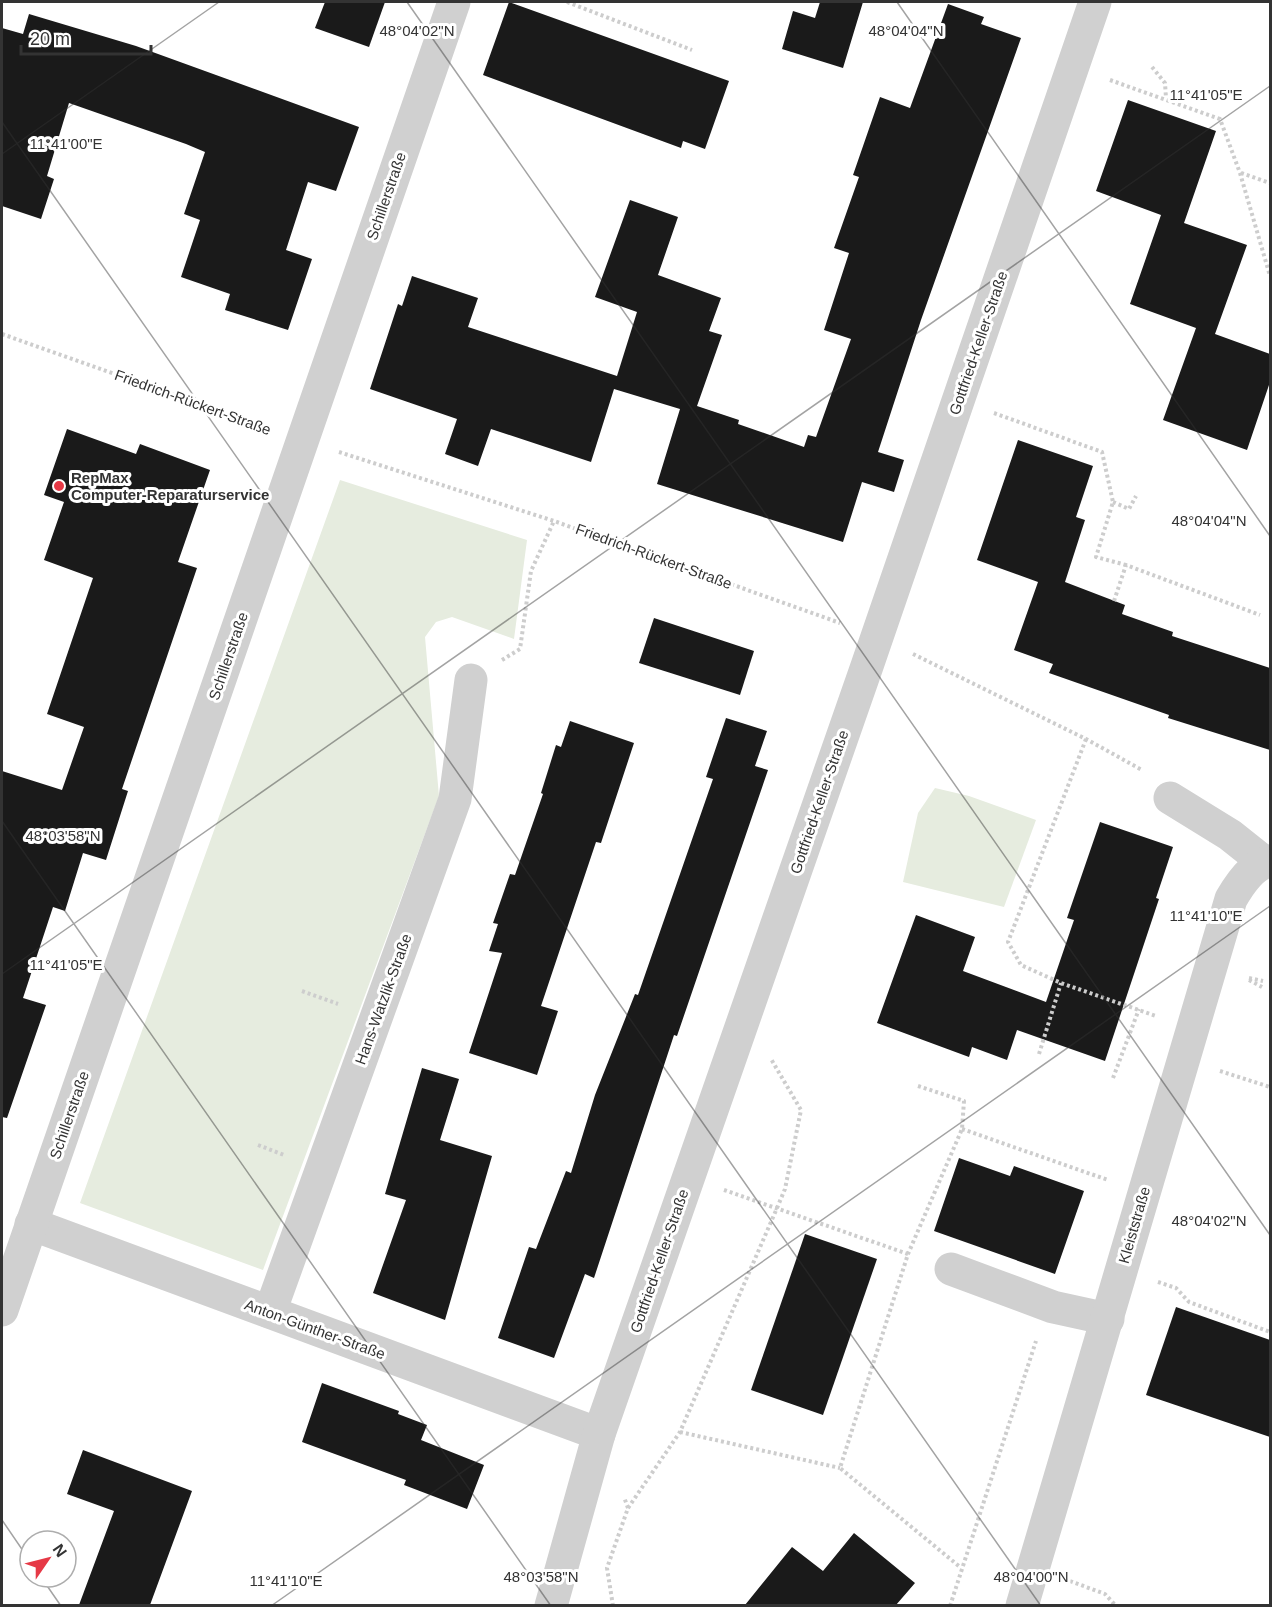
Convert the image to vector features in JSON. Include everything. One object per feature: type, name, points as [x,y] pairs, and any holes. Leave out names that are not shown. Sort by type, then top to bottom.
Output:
[{"type":"street","name":"Schillerstraße","points":[[2,1310],[454,2]]},
{"type":"street","name":"Gottfried-Keller-Straße","points":[[551,1605],[599,1434],[878,636],[1095,2]]},
{"type":"street","name":"Hans-Watzlik-Straße","points":[[270,1312],[455,798],[471,680]]},
{"type":"street","points":[[1170,798],[1230,835],[1267,862]]},
{"type":"street","name":"Kleiststraße","points":[[1022,1605],[1231,899],[1240,883],[1267,862]]},
{"type":"street","name":"Anton-Günther-Straße","points":[[31,1224],[599,1434]]},
{"type":"street","points":[[951,1269],[1053,1307],[1108,1320]]},
{"type":"path","points":[[567,2],[692,50]]},
{"type":"path","points":[[1072,67],[1166,98],[1220,119],[1240,173],[1270,276]]},
{"type":"path","points":[[1152,67],[1165,83],[1166,98]]},
{"type":"path","points":[[1240,173],[1270,183]]},
{"type":"path","name":"Friedrich-Rückert-Straße","points":[[2,334],[302,441],[554,521],[878,636],[1086,739],[1157,778],[1170,798]]},
{"type":"path","points":[[958,400],[1102,452],[1113,502],[1096,557],[1126,565],[1260,615]]},
{"type":"path","points":[[1113,502],[1129,509],[1136,496]]},
{"type":"path","points":[[471,680],[520,649],[531,572],[554,521]]},
{"type":"path","points":[[1114,601],[1126,565]]},
{"type":"path","points":[[1086,739],[1008,942],[1021,965],[1061,983],[1193,1028]]},
{"type":"path","points":[[1262,987],[1245,978],[1263,981]]},
{"type":"path","points":[[1039,1054],[1061,983]]},
{"type":"path","points":[[1113,1078],[1139,1009]]},
{"type":"path","points":[[613,1605],[607,1568],[628,1508],[680,1432],[785,1189],[801,1110],[746,1014]]},
{"type":"path","points":[[1184,1059],[1270,1087]]},
{"type":"path","points":[[840,1468],[908,1254],[962,1129],[964,1101],[918,1086]]},
{"type":"path","points":[[962,1129],[1143,1192]]},
{"type":"path","points":[[688,1178],[908,1254]]},
{"type":"path","points":[[1122,1270],[1176,1288],[1189,1302],[1270,1332]]},
{"type":"path","points":[[950,1605],[960,1567],[1039,1334]]},
{"type":"path","points":[[680,1432],[840,1468],[960,1567]]},
{"type":"path","points":[[621,1491],[628,1508]]},
{"type":"path","points":[[1034,1569],[1105,1594],[1116,1605]]},
{"type":"shaded area","points":[[340,480],[527,540],[514,639],[452,617],[436,622],[425,637],[439,796],[263,1270],[80,1203]]},
{"type":"shaded area","points":[[935,788],[969,796],[1036,820],[1004,907],[903,882],[918,813]]},
{"type":"building","points":[[325,2],[385,2],[369,47],[315,28]]},
{"type":"building","points":[[509,2],[729,81],[705,149],[683,141],[681,148],[483,75]]},
{"type":"building","points":[[820,2],[863,2],[843,68],[782,49],[793,11],[815,18]]},
{"type":"building","points":[[948,4],[984,17],[981,24],[1021,38],[921,320],[878,452],[904,460],[894,492],[862,482],[843,542],[657,484],[680,409],[614,389],[591,462],[491,429],[478,466],[445,454],[457,419],[370,389],[398,304],[402,306],[412,276],[478,298],[468,327],[617,376],[637,312],[595,297],[630,200],[678,217],[658,275],[721,298],[709,331],[722,335],[697,406],[739,420],[738,424],[804,447],[808,435],[816,437],[851,339],[824,330],[849,253],[834,248],[859,177],[853,175],[880,97],[910,108]]},
{"type":"building","points":[[29,14],[136,46],[359,127],[336,191],[308,182],[286,250],[312,259],[288,330],[225,310],[230,294],[181,277],[200,220],[184,214],[205,152],[69,103],[47,176],[54,179],[41,219],[2,206],[2,28],[23,34]]},
{"type":"building","points":[[1128,100],[1216,131],[1184,223],[1247,245],[1215,334],[1270,354],[1270,382],[1247,450],[1163,420],[1196,328],[1130,304],[1161,215],[1096,191]]},
{"type":"building","points":[[67,429],[136,454],[140,444],[210,470],[178,562],[197,568],[122,789],[128,791],[106,860],[83,853],[65,911],[53,907],[23,998],[46,1005],[7,1118],[2,1117],[2,771],[62,790],[84,727],[47,714],[93,578],[44,560],[64,502],[44,495]]},
{"type":"building","points":[[1018,440],[1093,466],[1076,517],[1085,520],[1065,582],[1125,605],[1122,614],[1173,632],[1172,636],[1270,668],[1270,750],[1168,718],[1169,715],[1049,673],[1053,664],[1014,650],[1038,582],[977,560]]},
{"type":"building","points":[[654,618],[754,651],[740,695],[639,663]]},
{"type":"building","points":[[726,718],[767,731],[755,766],[768,770],[677,1036],[674,1035],[594,1278],[585,1274],[554,1358],[498,1338],[529,1247],[536,1249],[566,1171],[571,1173],[595,1095],[635,994],[638,995],[713,779],[706,777]]},
{"type":"building","points":[[570,721],[634,743],[601,843],[596,842],[541,1006],[558,1011],[537,1075],[469,1053],[502,953],[489,951],[498,924],[493,923],[510,874],[515,875],[543,794],[541,793],[556,745],[561,747]]},
{"type":"building","points":[[1100,822],[1173,847],[1156,898],[1159,899],[1105,1061],[1017,1030],[1007,1060],[972,1047],[969,1057],[877,1023],[916,915],[975,937],[963,971],[1046,1002],[1074,920],[1067,918]]},
{"type":"building","points":[[422,1068],[459,1079],[440,1140],[492,1156],[445,1320],[373,1293],[406,1200],[385,1194]]},
{"type":"building","points":[[959,1158],[1010,1176],[1014,1166],[1084,1191],[1055,1274],[934,1231]]},
{"type":"building","points":[[805,1234],[877,1259],[823,1415],[751,1390]]},
{"type":"building","points":[[1176,1307],[1270,1340],[1270,1437],[1146,1395]]},
{"type":"building","points":[[322,1383],[399,1411],[398,1414],[427,1425],[421,1440],[484,1465],[467,1509],[404,1485],[406,1480],[302,1442]]},
{"type":"building","points":[[83,1450],[192,1491],[150,1605],[79,1605],[114,1511],[67,1494]]},
{"type":"building","points":[[854,1533],[915,1583],[896,1605],[745,1605],[792,1547],[823,1571]]},
{"type":"place","name":"RepMax Computer-Reparaturservice","points":[[59,486]]}]
